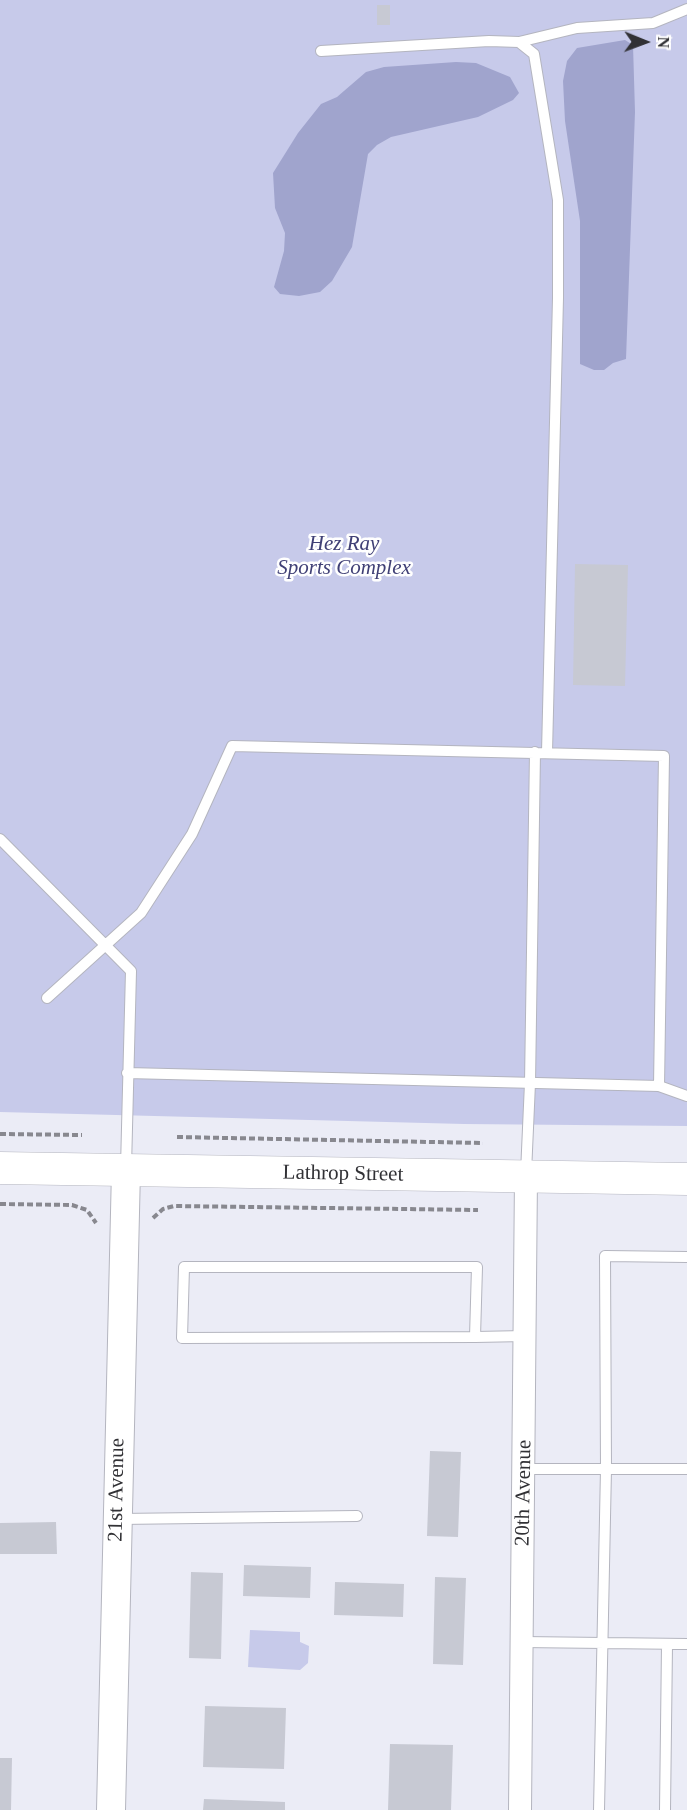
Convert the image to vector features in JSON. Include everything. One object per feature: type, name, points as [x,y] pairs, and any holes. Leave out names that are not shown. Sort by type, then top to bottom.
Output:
[{"type":"main road","name":"Lathrop Street","points":[[0,1168],[687,1179]]},
{"type":"street","name":"21st Avenue","points":[[111,1810],[116,1519],[126,1170]]},
{"type":"street","name":"20th Avenue","points":[[520,1810],[526,1177]]},
{"type":"lane","points":[[321,51],[519,42],[577,28],[653,22],[687,9]]},
{"type":"lane","points":[[519,42],[534,54],[558,200],[558,309],[547,752]]},
{"type":"lane","points":[[47,998],[141,913],[185,844],[232,746],[664,756],[659,1086]]},
{"type":"lane","points":[[526,1177],[530,1083],[535,752]]},
{"type":"lane","points":[[0,839],[130,971],[126,1170]]},
{"type":"lane","points":[[128,1073],[659,1086],[687,1095]]},
{"type":"lane","points":[[599,1810],[606,1469],[605,1256],[687,1257]]},
{"type":"lane","points":[[475,1337],[477,1267],[184,1268],[182,1338],[475,1337],[525,1336]]},
{"type":"lane","points":[[524,1469],[687,1470]]},
{"type":"lane","points":[[116,1519],[357,1516]]},
{"type":"lane","points":[[522,1642],[687,1644]]},
{"type":"lane","points":[[665,1810],[667,1645]]},
{"type":"path","points":[[0,1134],[82,1135]]},
{"type":"path","points":[[177,1137],[483,1143]]},
{"type":"path","points":[[0,1204],[87,1207],[98,1227]]},
{"type":"path","points":[[151,1224],[163,1207],[182,1206],[478,1210]]},
{"type":"green space","name":"Hez Ray Sports Complex","points":[[0,0],[687,0],[687,1126],[464,1124],[0,1112]]},
{"type":"green space","points":[[250,1630],[300,1632],[300,1642],[309,1646],[308,1663],[300,1670],[248,1667]]},
{"type":"shaded area","points":[[625,40],[633,45],[635,112],[626,359],[613,363],[604,370],[594,370],[580,364],[580,221],[565,121],[563,81],[567,61],[577,48]]},
{"type":"shaded area","points":[[456,62],[476,63],[510,77],[519,93],[513,100],[478,117],[391,137],[377,145],[368,154],[352,247],[332,281],[320,292],[299,296],[280,294],[274,287],[284,251],[285,233],[275,208],[273,173],[298,133],[321,104],[337,97],[366,72],[384,67]]},
{"type":"building","points":[[377,5],[390,5],[390,25],[377,25]]},
{"type":"building","points":[[575,564],[628,565],[625,686],[573,685]]},
{"type":"building","points":[[430,1451],[461,1452],[458,1537],[427,1536]]},
{"type":"building","points":[[56,1522],[57,1554],[0,1554],[0,1523]]},
{"type":"building","points":[[244,1565],[311,1567],[310,1598],[243,1596]]},
{"type":"building","points":[[191,1572],[223,1573],[221,1659],[189,1658]]},
{"type":"building","points":[[435,1577],[466,1578],[463,1665],[433,1664]]},
{"type":"building","points":[[335,1582],[404,1584],[403,1617],[334,1615]]},
{"type":"building","points":[[205,1706],[286,1708],[284,1769],[203,1767]]},
{"type":"building","points":[[390,1744],[453,1745],[451,1810],[388,1810]]},
{"type":"building","points":[[0,1758],[12,1758],[11,1810],[0,1810]]},
{"type":"building","points":[[204,1799],[285,1802],[285,1810],[203,1810]]}]
